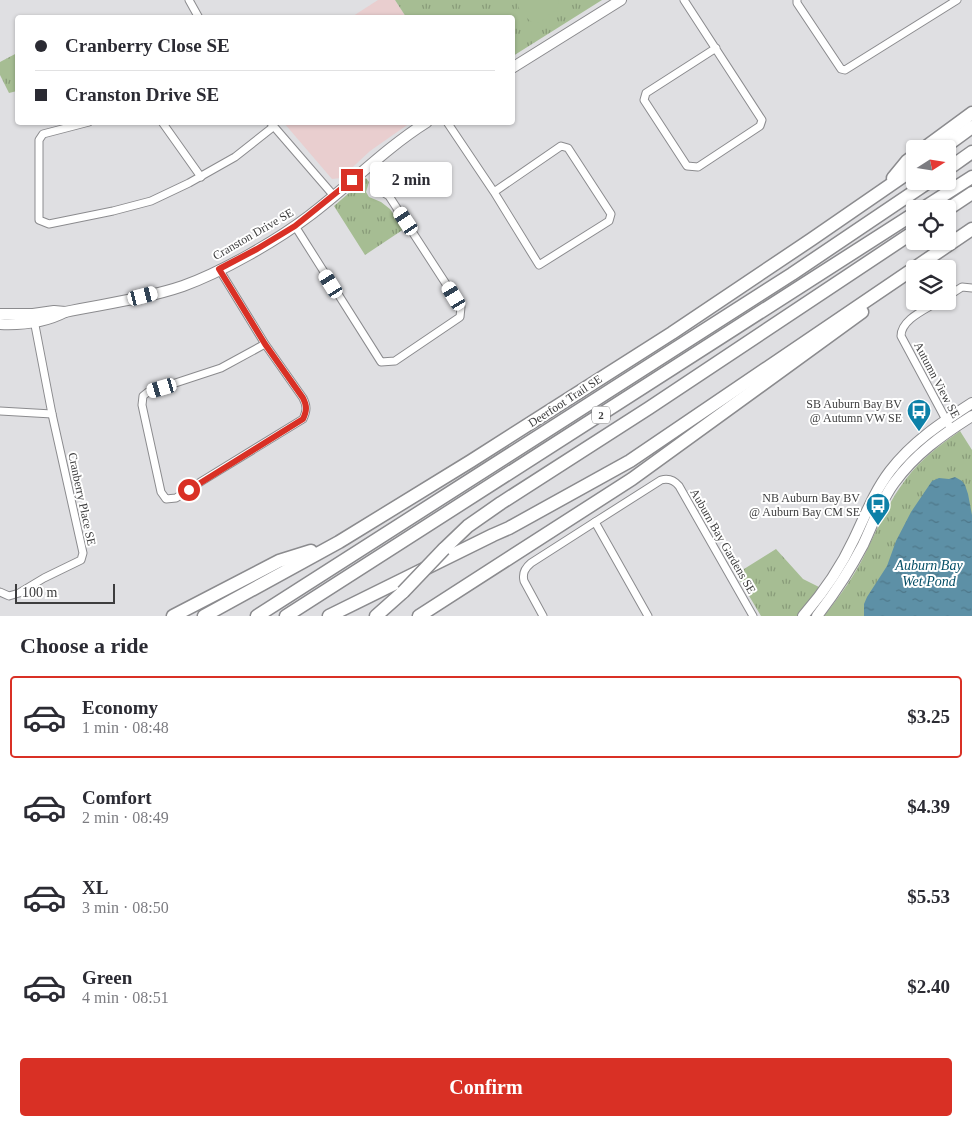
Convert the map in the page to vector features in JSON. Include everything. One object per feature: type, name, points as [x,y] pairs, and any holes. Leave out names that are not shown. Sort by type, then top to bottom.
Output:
[{"type":"highway","points":[[935,140],[972,113]]},
{"type":"highway","points":[[954,140],[972,127]]},
{"type":"highway","points":[[956,163],[972,152]]},
{"type":"highway","points":[[879,194],[906,162]]},
{"type":"highway","name":"Deerfoot Trail SE","points":[[204,616],[339,542],[471,461],[655,343],[906,174]]},
{"type":"highway","points":[[936,200],[972,177]]},
{"type":"highway","points":[[257,616],[792,274],[917,190]]},
{"type":"highway","points":[[956,204],[972,193]]},
{"type":"highway","name":"2","points":[[286,616],[906,219]]},
{"type":"highway","points":[[329,616],[509,528],[630,461],[972,229]]},
{"type":"highway","points":[[376,616],[403,592],[468,526],[906,237]]},
{"type":"highway","points":[[933,260],[938,252]]},
{"type":"highway","points":[[419,616],[632,479],[906,280]]},
{"type":"highway","points":[[173,616],[279,562],[339,542]]},
{"type":"street","points":[[189,0],[197,15]]},
{"type":"street","points":[[515,66],[621,0]]},
{"type":"street","points":[[684,0],[716,48],[762,120],[760,126],[698,167],[687,166],[644,100],[646,93],[716,48]]},
{"type":"street","points":[[797,0],[797,3],[841,69],[845,70],[957,0]]},
{"type":"street","points":[[78,125],[43,134],[38,140],[39,220],[49,224],[113,211],[150,201],[201,177],[234,157],[271,125]]},
{"type":"street","points":[[164,125],[201,177]]},
{"type":"street","points":[[273,125],[334,196]]},
{"type":"street","name":"Cranston Drive SE","points":[[0,324],[17,325],[54,311],[64,312],[183,286],[257,249],[295,226],[334,196],[384,153],[423,125]]},
{"type":"street","points":[[449,125],[494,192],[539,265],[609,221],[611,214],[568,148],[561,146],[494,192]]},
{"type":"street","points":[[295,226],[381,362],[395,360],[460,317],[461,307],[389,196],[376,188]]},
{"type":"street","points":[[219,269],[265,344],[306,404],[307,411],[303,419],[176,498],[166,499],[161,492],[142,405],[143,396],[148,392],[221,368],[265,344]]},
{"type":"street","points":[[956,291],[962,287],[972,288]]},
{"type":"street","name":"Autumn View SE","points":[[926,310],[906,323],[901,336],[948,425]]},
{"type":"street","name":"Cranston Drive SE","points":[[0,314],[33,319]]},
{"type":"street","name":"Cranberry Place SE","points":[[0,592],[9,596],[19,593],[81,560],[83,553],[33,319]]},
{"type":"street","points":[[817,616],[845,577],[863,544],[879,508],[894,484],[920,453],[972,403]]},
{"type":"street","points":[[0,411],[52,414]]},
{"type":"street","points":[[803,616],[824,589],[841,562],[873,496],[889,472],[919,440],[948,425],[972,416]]},
{"type":"street","name":"Auburn Bay Gardens SE","points":[[595,522],[661,480],[667,478],[673,480],[679,486],[753,616]]},
{"type":"street","points":[[543,616],[524,581],[524,570],[531,563],[595,522],[648,616]]},
{"type":"shaded area","points":[[378,0],[395,0],[405,15],[355,15]]},
{"type":"shaded area","points":[[286,125],[407,125],[370,151],[341,178],[332,179]]},
{"type":"green space","points":[[395,0],[602,0],[515,55],[515,15],[405,15]]},
{"type":"green space","points":[[517,0],[559,0],[557,9],[535,25],[520,12]]},
{"type":"green space","points":[[15,54],[15,92],[9,93],[0,75],[0,62]]},
{"type":"green space","points":[[366,178],[369,182],[366,192],[369,197],[381,202],[390,209],[404,229],[365,255],[334,206]]},
{"type":"green space","name":"Auburn Bay Wet Pond","points":[[960,431],[972,450],[972,616],[824,616],[857,569],[900,487],[924,459]]},
{"type":"green space","points":[[776,549],[803,579],[821,588],[799,616],[761,616],[736,574]]},
{"type":"water","name":"Auburn Bay Wet Pond","points":[[955,477],[965,485],[972,515],[972,616],[864,616],[864,604],[867,597],[887,566],[896,541],[911,512],[932,481],[939,478],[949,479]]},
{"type":"place","name":"SB Auburn Bay BV @ Autumn VW SE","points":[[919,432]]},
{"type":"place","name":"NB Auburn Bay BV @ Auburn Bay CM SE","points":[[878,526]]},
{"type":"route","points":[[189,490],[303,419],[307,411],[303,398],[265,344],[219,269],[295,226],[352,180]]}]
